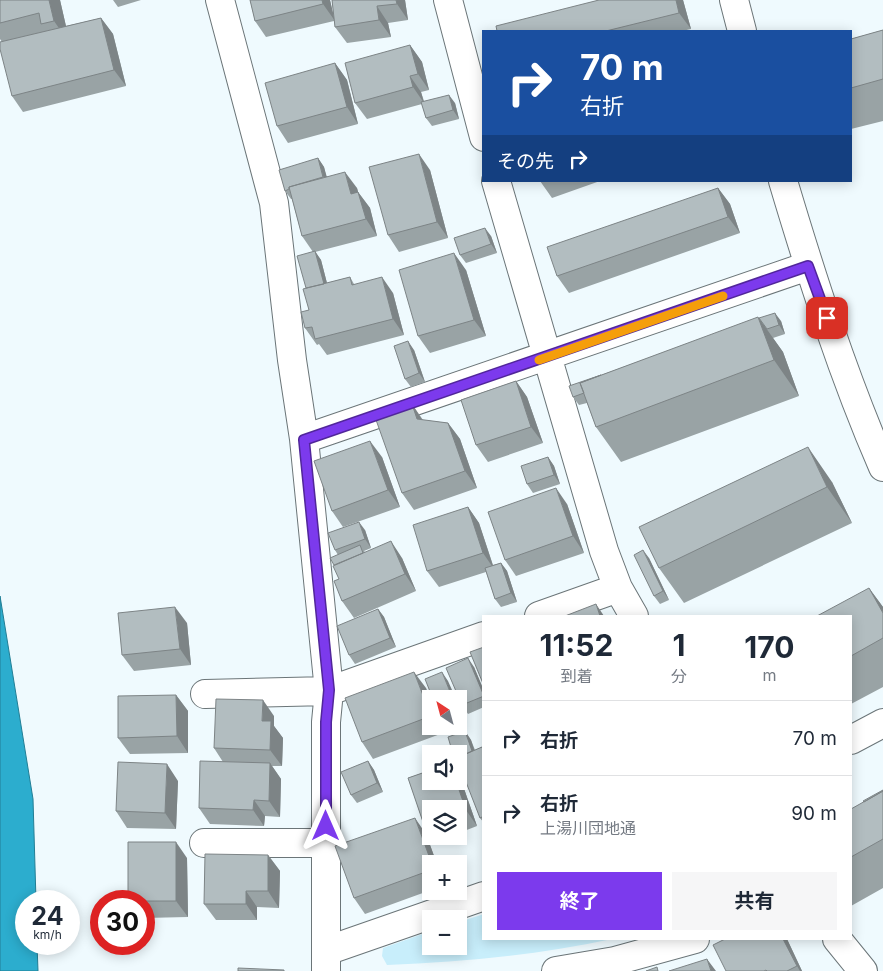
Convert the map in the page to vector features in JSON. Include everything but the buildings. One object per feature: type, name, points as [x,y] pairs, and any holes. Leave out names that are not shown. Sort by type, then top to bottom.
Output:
[{"type":"street","points":[[220,0],[274,203],[292,360],[304,440],[329,690],[326,722],[326,961],[482,897]]},
{"type":"street","points":[[448,0],[482,129]]},
{"type":"street","points":[[734,0],[742,30]]},
{"type":"street","points":[[496,182],[604,550],[618,588],[633,615]]},
{"type":"street","points":[[783,182],[808,266],[883,467]]},
{"type":"street","points":[[304,440],[808,266]]},
{"type":"street","points":[[542,615],[618,588]]},
{"type":"street","points":[[205,694],[329,690],[482,637]]},
{"type":"street","points":[[852,739],[883,723]]},
{"type":"street","points":[[204,843],[326,843]]},
{"type":"street","points":[[556,971],[614,961],[691,940]]},
{"type":"street","points":[[838,940],[863,971]]},
{"type":"shaded area","points":[[482,915],[482,940],[607,940],[500,957],[387,965],[382,956],[383,948],[422,934],[422,955],[467,955],[467,919]]},
{"type":"water","points":[[0,596],[33,799],[36,890],[15,890],[15,955],[37,955],[38,971],[0,971]]},
{"type":"slow traffic","points":[[539,360],[723,296]]},
{"type":"route","points":[[326,826],[326,722],[329,690],[304,440],[808,266],[827,318]]}]
